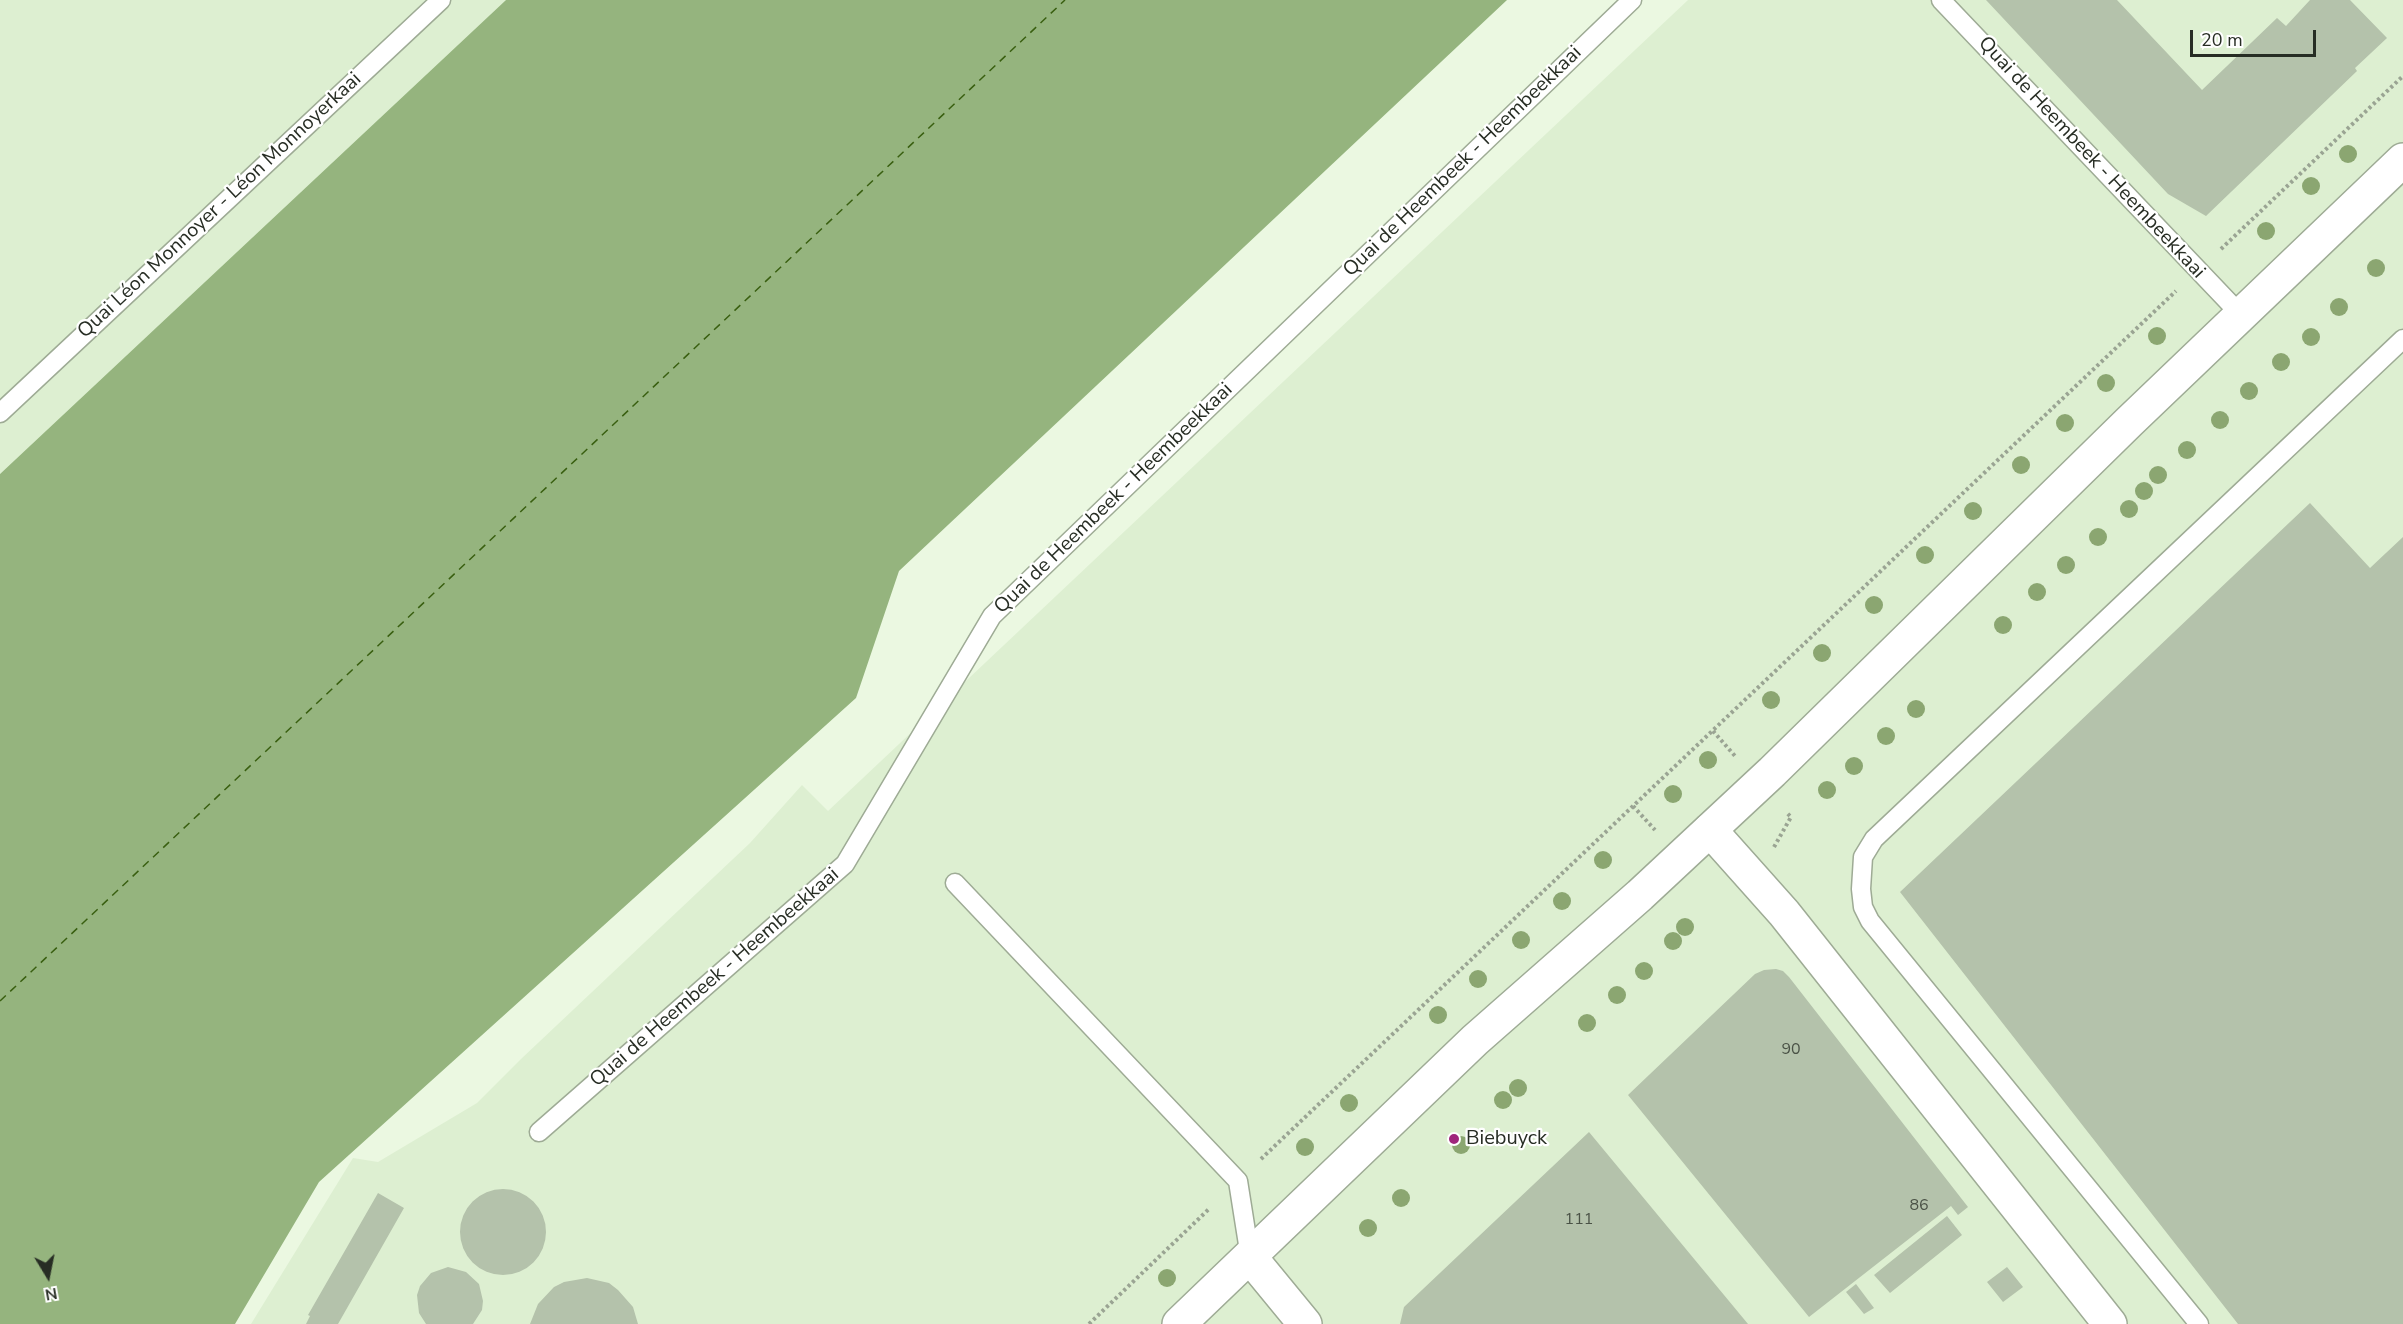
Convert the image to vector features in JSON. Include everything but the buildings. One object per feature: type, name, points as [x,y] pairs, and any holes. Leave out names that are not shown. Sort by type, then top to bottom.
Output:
[{"type":"main road","points":[[1179,1324],[1475,1040],[1772,772],[2129,422],[2403,160]]},
{"type":"main road","points":[[1710,830],[1794,926],[2110,1324]]},
{"type":"main road","points":[[1250,1257],[1305,1324]]},
{"type":"lane","name":"Quai Léon Monnoyer - Léon Monnoyerkaai","points":[[0,413],[441,0]]},
{"type":"lane","name":"Quai de Heembeek - Heembeekkaai","points":[[539,1132],[844,864],[992,616],[1632,0]]},
{"type":"lane","name":"Quai de Heembeek - Heembeekkaai","points":[[1941,0],[2241,315]]},
{"type":"lane","points":[[2199,1324],[1870,921],[1863,907],[1861,889],[1863,857],[1874,839],[2403,339]]},
{"type":"lane","points":[[955,883],[1238,1181],[1250,1257]]},
{"type":"path","points":[[1089,1324],[2403,76]]},
{"type":"shaded area","points":[[0,0],[506,0],[0,474]]},
{"type":"shaded area","points":[[506,0],[1507,0],[899,571],[856,698],[319,1182],[235,1324],[0,1324],[0,474]]},
{"type":"shaded area","points":[[1688,0],[2403,0],[2403,1324],[251,1324],[353,1158],[378,1162],[477,1103],[750,843],[802,785],[828,811]]},
{"type":"ferry route","points":[[0,1001],[1065,0]]},
{"type":"place","name":"Biebuyck","points":[[1454,1139]]}]
